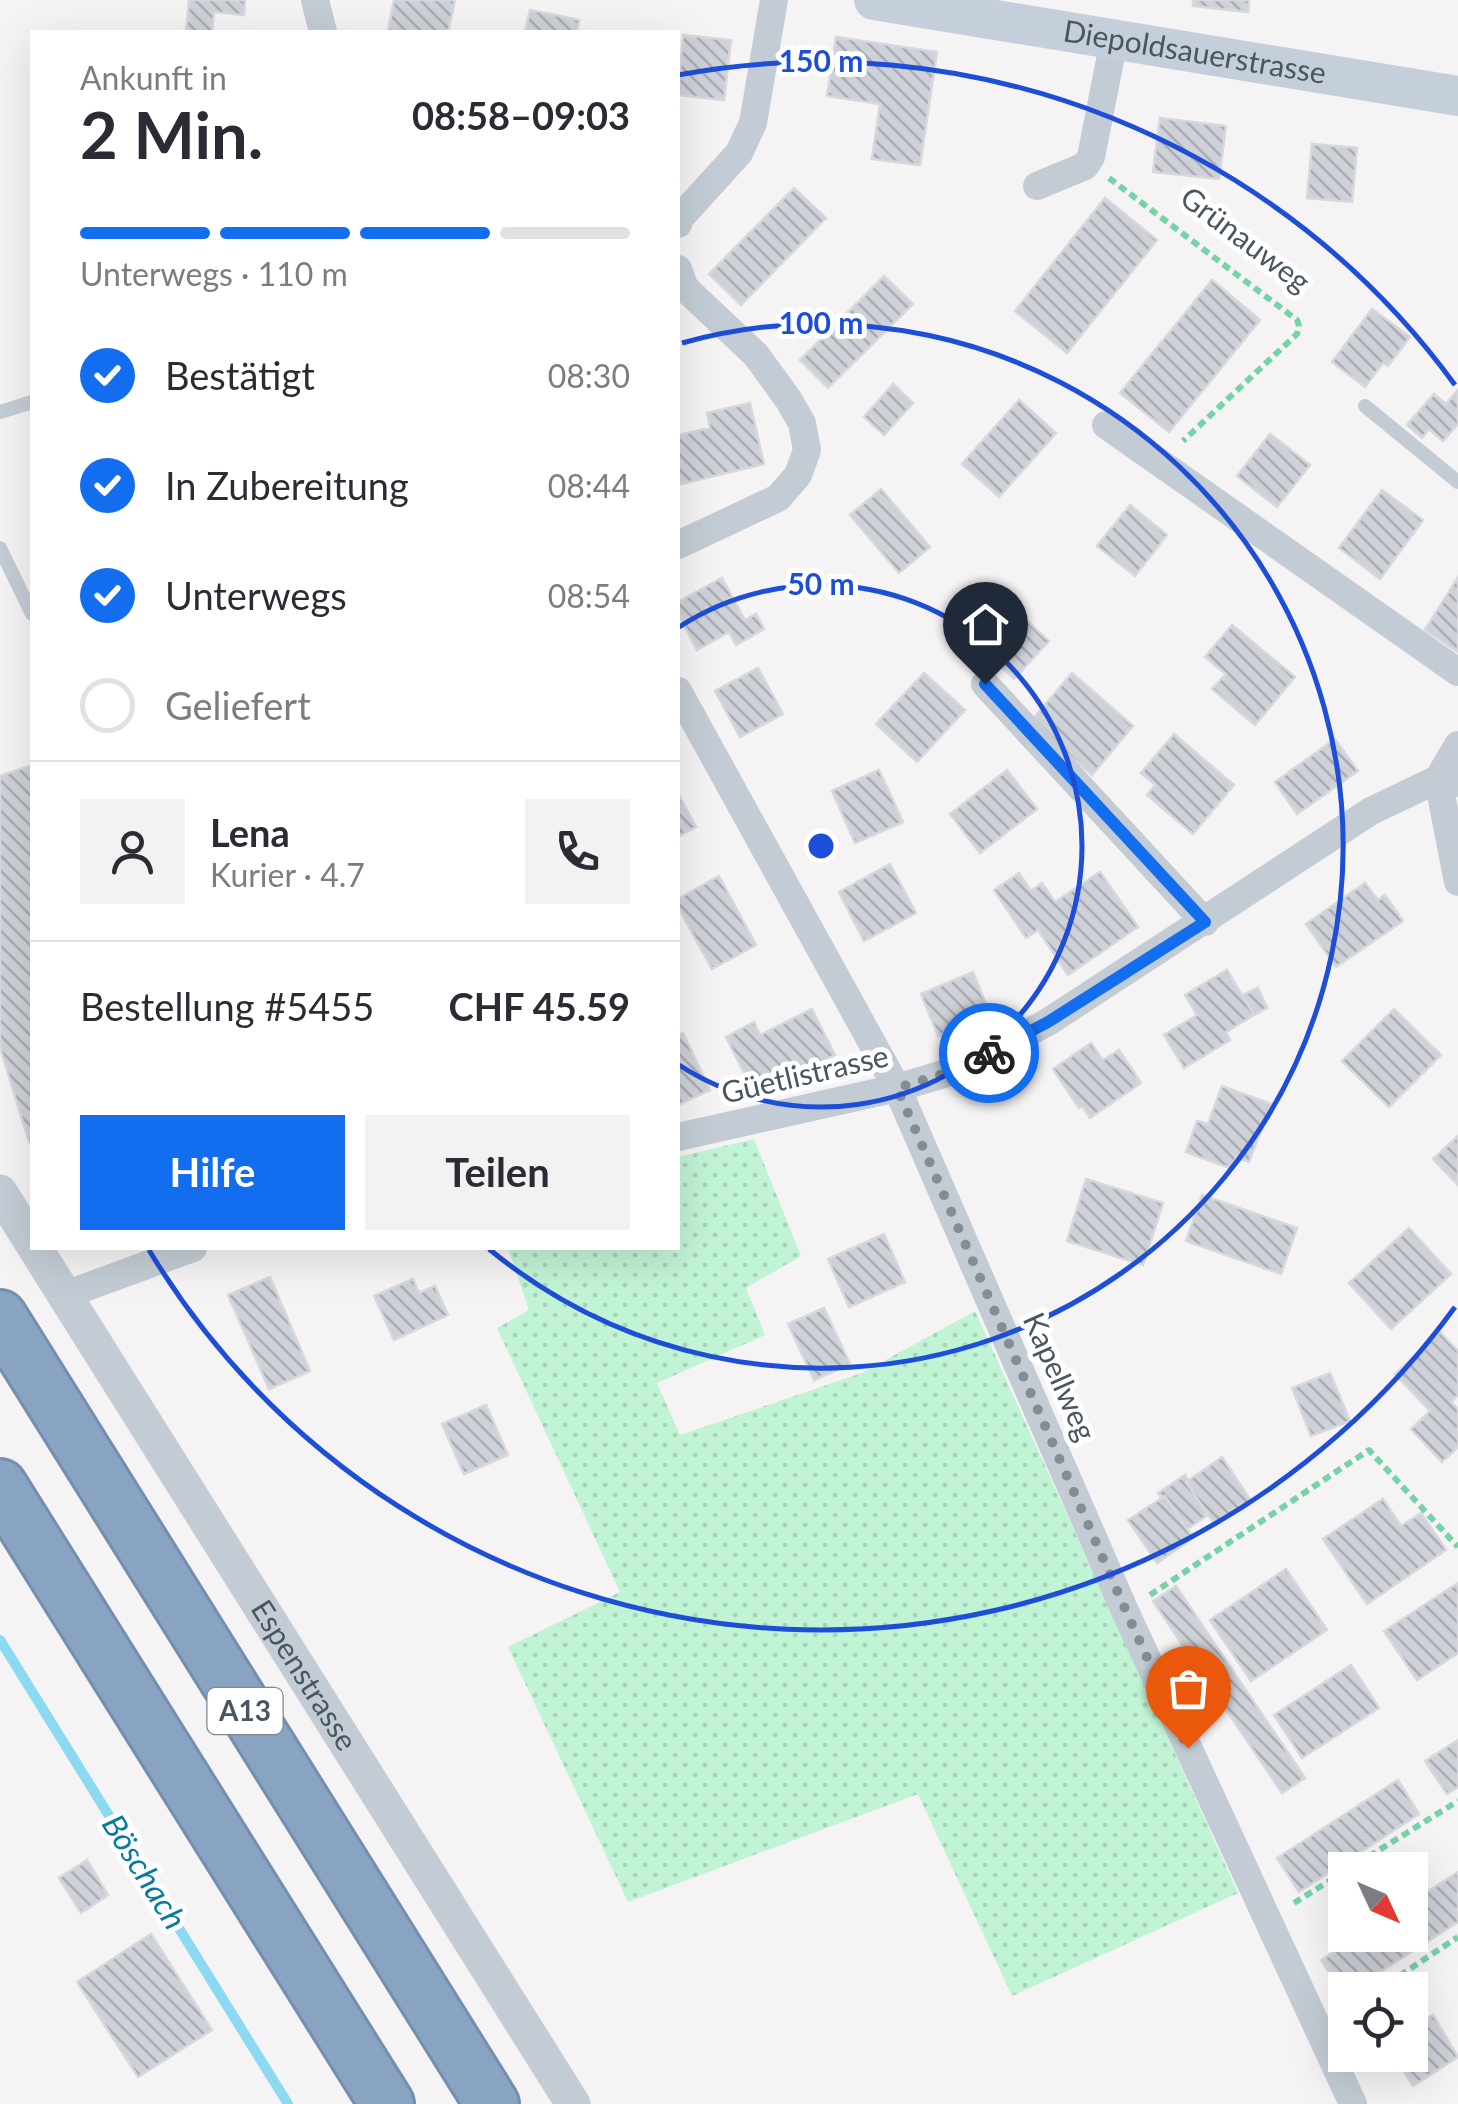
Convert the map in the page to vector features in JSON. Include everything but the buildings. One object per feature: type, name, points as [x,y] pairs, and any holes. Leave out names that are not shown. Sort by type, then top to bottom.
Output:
[{"type":"highway","name":"A13","points":[[0,1317],[492,2104]]},
{"type":"highway","name":"A13","points":[[0,1371],[458,2104]]},
{"type":"highway","name":"A13","points":[[0,1486],[387,2104]]},
{"type":"main road","name":"Diepoldsauerstrasse","points":[[874,0],[1458,96]]},
{"type":"street","points":[[314,0],[323,30]]},
{"type":"street","points":[[680,218],[739,154],[753,124],[774,0]]},
{"type":"street","points":[[1036,186],[1085,166],[1091,157],[1114,40]]},
{"type":"street","points":[[680,274],[686,288],[756,355],[788,399],[802,423],[806,450],[798,475],[778,498],[680,544]]},
{"type":"street","points":[[1106,425],[1458,672]]},
{"type":"street","points":[[985,684],[1205,922]]},
{"type":"street","name":"Kapellweg","points":[[680,695],[897,1088],[1126,1611],[1353,2104]]},
{"type":"street","points":[[1458,745],[1448,781],[1458,882]]},
{"type":"street","name":"Güetlistrasse","points":[[680,1137],[897,1088],[960,1069],[1048,1022],[1371,811],[1448,781]]},
{"type":"street","name":"Espenstrasse","points":[[0,1192],[30,1240]]},
{"type":"street","name":"Espenstrasse","points":[[37,1250],[573,2104]]},
{"type":"street","points":[[65,1295],[188,1250]]},
{"type":"lane","points":[[0,412],[30,403]]},
{"type":"lane","points":[[1365,406],[1458,482]]},
{"type":"lane","points":[[0,548],[30,610]]},
{"type":"path","name":"Grünauweg","points":[[1088,162],[1300,326],[1160,463]]},
{"type":"path","points":[[1126,1611],[1369,1450],[1458,1547]]},
{"type":"path","points":[[1376,1852],[1458,1800]]},
{"type":"path","points":[[1267,1920],[1328,1882]]},
{"type":"path","points":[[1405,1972],[1458,1937]]},
{"type":"green space","points":[[754,1139],[801,1256],[746,1288],[765,1335],[657,1383],[680,1435],[862,1373],[975,1311],[1238,1893],[1012,1996],[918,1794],[628,1902],[508,1647],[620,1592],[497,1328],[529,1310],[509,1250],[680,1250],[680,1157]]},
{"type":"waterway","name":"Böschach","points":[[0,1640],[288,2104]]},
{"type":"way so far","points":[[989,1053],[960,1069],[897,1088],[1188,1748]]},
{"type":"route","points":[[985,684],[1205,922],[1048,1022],[989,1053]]}]
